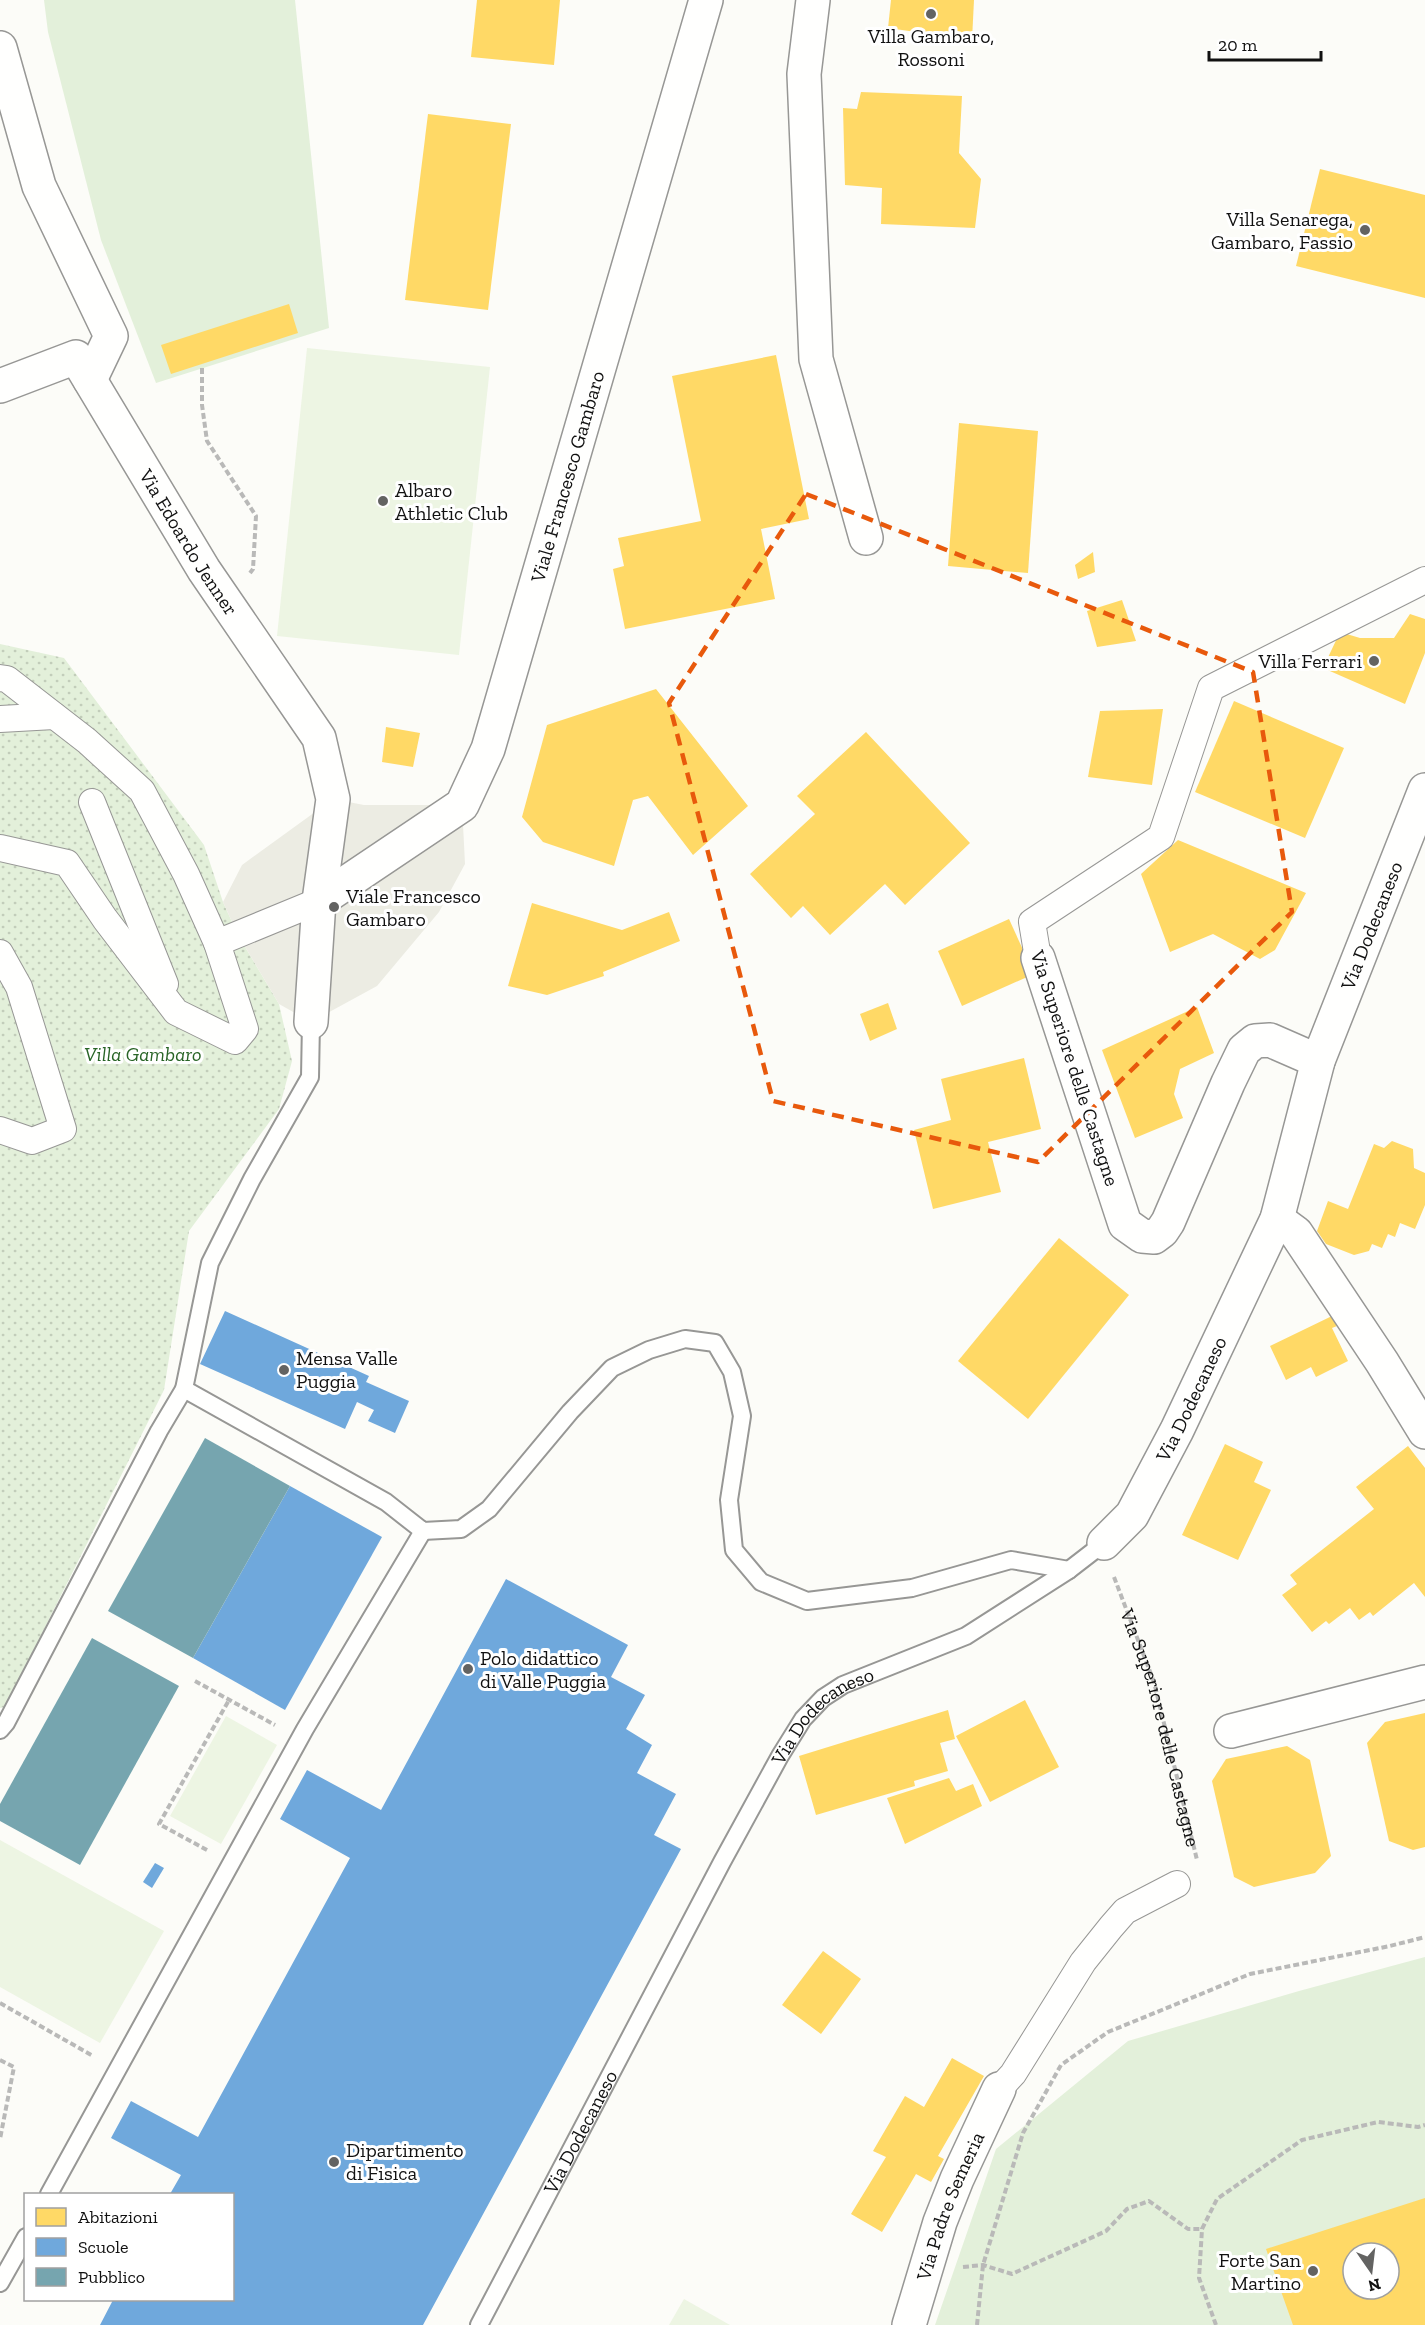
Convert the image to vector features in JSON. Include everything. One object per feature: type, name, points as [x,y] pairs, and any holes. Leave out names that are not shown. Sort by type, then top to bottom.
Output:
[{"type":"street","name":"Viale Francesco Gambaro","points":[[319,901],[462,805],[488,749],[706,0]]},
{"type":"street","points":[[813,0],[804,74],[816,359],[866,538]]},
{"type":"street","points":[[0,48],[39,186],[111,336],[90,380]]},
{"type":"street","name":"Via Edoardo Jenner","points":[[0,386],[76,357],[204,570],[319,738],[333,799],[319,901]]},
{"type":"street","name":"Via Superiore delle Castagne","points":[[1318,1062],[1270,1040],[1255,1041],[1244,1050],[1227,1083],[1168,1222],[1154,1237],[1142,1236],[1125,1224],[1038,958],[1032,922],[1161,837],[1211,688],[1425,580]]},
{"type":"street","points":[[0,678],[7,679],[87,741],[142,791],[186,874],[217,943],[245,1029],[235,1041],[176,1012],[105,919],[67,863],[0,848]]},
{"type":"street","points":[[0,719],[54,716]]},
{"type":"street","name":"Via Dodecaneso","points":[[1104,1543],[1132,1515],[1177,1430],[1277,1219],[1318,1062],[1425,790]]},
{"type":"street","points":[[92,802],[125,879],[176,1012]]},
{"type":"street","points":[[217,943],[319,901],[311,1022]]},
{"type":"street","points":[[0,953],[19,987],[63,1129],[32,1141],[0,1130]]},
{"type":"street","points":[[1277,1219],[1296,1233],[1382,1362],[1425,1432]]},
{"type":"street","points":[[1230,1731],[1425,1682]]},
{"type":"street","points":[[999,2089],[1013,2074],[1077,1971],[1111,1927],[1125,1911],[1178,1884]]},
{"type":"street","name":"Via Padre Semeria","points":[[909,2325],[940,2222],[957,2179],[999,2089]]},
{"type":"lane","points":[[0,1730],[6,1723],[159,1431],[184,1389],[210,1263],[252,1179],[310,1077],[311,1022]]},
{"type":"lane","points":[[184,1389],[386,1502],[423,1531],[461,1529],[489,1509],[570,1412],[612,1368],[649,1350],[685,1339],[715,1343],[732,1372],[742,1416],[729,1500],[734,1550],[761,1582],[807,1601],[912,1588],[1011,1560],[1069,1570]]},
{"type":"lane","points":[[50,2193],[300,1739],[423,1531]]},
{"type":"lane","name":"Via Dodecaneso","points":[[478,2325],[722,1863],[780,1756],[803,1719],[823,1698],[843,1685],[966,1636],[1069,1570],[1104,1543]]},
{"type":"lane","points":[[0,2283],[24,2241]]},
{"type":"path","points":[[202,368],[202,405],[207,441],[256,516],[253,569],[230,607]]},
{"type":"path","name":"Via Superiore delle Castagne","points":[[1113,1574],[1154,1682],[1197,1860],[1194,1872],[1178,1884]]},
{"type":"path","points":[[195,1682],[300,1739]]},
{"type":"path","points":[[229,1700],[159,1824],[231,1862]]},
{"type":"path","points":[[977,2325],[983,2265],[1023,2133],[1061,2066],[1108,2032],[1250,1974],[1425,1937]]},
{"type":"path","points":[[0,2003],[117,2070]]},
{"type":"path","points":[[0,2060],[14,2067],[0,2139]]},
{"type":"path","points":[[1216,2325],[1199,2278],[1202,2229],[1217,2199],[1302,2140],[1378,2122],[1418,2127],[1425,2125]]},
{"type":"path","points":[[983,2265],[1012,2274],[1106,2231],[1127,2210],[1149,2201],[1188,2229],[1202,2229]]},
{"type":"highlighted area","points":[[806,494],[1253,672],[1292,912],[1038,1162],[773,1101],[669,703]]},
{"type":"green space","points":[[44,0],[295,0],[329,328],[156,383],[101,240],[48,32]]},
{"type":"green space","name":"Albaro Athletic Club","points":[[307,348],[490,367],[459,655],[277,636]]},
{"type":"green space","name":"Villa Gambaro","points":[[0,644],[64,658],[204,845],[223,902],[238,935],[279,1004],[292,1061],[279,1109],[189,1231],[164,1390],[5,1707],[0,1708]]},
{"type":"green space","points":[[226,1716],[277,1745],[221,1844],[170,1816]]},
{"type":"green space","points":[[0,1840],[164,1931],[100,2043],[0,1987]]},
{"type":"green space","points":[[1425,1957],[1425,2325],[935,2325],[996,2149],[1128,2041]]},
{"type":"green space","points":[[684,2299],[730,2325],[669,2325]]},
{"type":"shaded area","name":"Viale Francesco Gambaro","points":[[333,799],[364,805],[462,805],[465,864],[439,912],[377,986],[311,1022],[279,1004],[238,935],[223,902],[242,865]]},
{"type":"building: Abitazioni","points":[[477,0],[560,0],[554,65],[471,57]]},
{"type":"building: Abitazioni","name":"Villa Gambaro, Rossoni","points":[[891,0],[974,0],[972,40],[888,28]]},
{"type":"building: Abitazioni","points":[[861,92],[962,96],[959,153],[981,179],[975,228],[881,224],[882,188],[845,185],[843,108],[857,109]]},
{"type":"building: Abitazioni","points":[[428,114],[511,124],[488,310],[405,300]]},
{"type":"building: Abitazioni","name":"Villa Senarega, Gambaro, Fassio","points":[[1320,169],[1425,195],[1425,298],[1296,266]]},
{"type":"building: Abitazioni","points":[[289,304],[298,333],[171,374],[161,345]]},
{"type":"building: Abitazioni","points":[[776,355],[809,519],[761,529],[775,599],[625,629],[613,569],[624,566],[618,538],[701,521],[672,376]]},
{"type":"building: Abitazioni","points":[[959,423],[1038,431],[1028,573],[948,566]]},
{"type":"building: Abitazioni","points":[[1093,552],[1095,572],[1078,579],[1075,565]]},
{"type":"building: Abitazioni","points":[[1122,600],[1136,641],[1097,647],[1087,611]]},
{"type":"building: Abitazioni","name":"Villa Ferrari","points":[[1410,614],[1425,619],[1425,653],[1405,704],[1323,668],[1340,632],[1360,638],[1394,638]]},
{"type":"building: Abitazioni","points":[[656,689],[748,806],[693,855],[648,796],[633,800],[614,866],[543,842],[522,817],[547,725]]},
{"type":"building: Abitazioni","points":[[1234,701],[1344,748],[1305,838],[1195,792]]},
{"type":"building: Abitazioni","points":[[1163,709],[1152,785],[1088,777],[1100,711]]},
{"type":"building: Abitazioni","points":[[386,727],[420,733],[413,767],[382,762]]},
{"type":"building: Abitazioni","points":[[866,732],[970,843],[905,905],[885,884],[830,935],[803,906],[791,918],[750,874],[815,814],[797,796]]},
{"type":"building: Abitazioni","points":[[1178,840],[1306,893],[1275,950],[1260,959],[1213,934],[1170,952],[1141,874]]},
{"type":"building: Abitazioni","points":[[532,903],[622,930],[669,912],[680,941],[603,972],[604,976],[547,995],[508,986]]},
{"type":"building: Abitazioni","points":[[1009,919],[1034,974],[962,1006],[938,951]]},
{"type":"building: Abitazioni","points":[[888,1003],[897,1029],[870,1041],[860,1014]]},
{"type":"building: Abitazioni","points":[[1197,1007],[1214,1053],[1180,1069],[1174,1094],[1183,1118],[1135,1138],[1102,1050]]},
{"type":"building: Abitazioni","points":[[1024,1058],[1041,1129],[988,1142],[1001,1192],[933,1209],[914,1130],[951,1120],[941,1079]]},
{"type":"building: Abitazioni","points":[[1392,1141],[1413,1149],[1414,1168],[1425,1173],[1425,1205],[1415,1229],[1400,1223],[1395,1237],[1388,1234],[1382,1248],[1372,1244],[1369,1251],[1354,1255],[1326,1244],[1317,1231],[1328,1201],[1348,1209],[1374,1144],[1384,1148]]},
{"type":"building: Abitazioni","points":[[1059,1238],[1129,1295],[1028,1419],[958,1361]]},
{"type":"building: Abitazioni","points":[[1332,1316],[1337,1326],[1332,1328],[1348,1361],[1316,1377],[1311,1367],[1286,1380],[1270,1346]]},
{"type":"building: Abitazioni","points":[[1225,1444],[1263,1462],[1254,1482],[1271,1490],[1238,1560],[1182,1535]]},
{"type":"building: Abitazioni","points":[[1408,1446],[1425,1468],[1425,1597],[1414,1583],[1373,1616],[1370,1612],[1359,1620],[1350,1608],[1329,1624],[1326,1621],[1312,1632],[1282,1595],[1297,1584],[1290,1575],[1374,1509],[1356,1487]]},
{"type":"building: Abitazioni","points":[[1025,1700],[1059,1767],[990,1802],[956,1736]]},
{"type":"building: Abitazioni","points":[[948,1710],[955,1739],[940,1743],[948,1771],[914,1781],[915,1786],[816,1815],[799,1756]]},
{"type":"building: Abitazioni","points":[[1425,1713],[1425,1847],[1413,1850],[1389,1841],[1367,1743],[1385,1722]]},
{"type":"building: Abitazioni","points":[[1287,1746],[1310,1760],[1331,1856],[1315,1873],[1254,1887],[1234,1877],[1212,1781],[1226,1759]]},
{"type":"building: Abitazioni","points":[[949,1778],[956,1791],[973,1784],[982,1806],[905,1844],[887,1798]]},
{"type":"building: Abitazioni","points":[[823,1951],[861,1979],[821,2034],[782,2005]]},
{"type":"building: Abitazioni","points":[[952,2058],[984,2076],[938,2156],[944,2159],[931,2182],[916,2174],[882,2232],[851,2214],[886,2157],[873,2151],[905,2096],[924,2107]]},
{"type":"building: Abitazioni","name":"Forte San Martino","points":[[1425,2198],[1425,2325],[1293,2325],[1266,2249]]},
{"type":"building: Scuole","name":"Mensa Valle Puggia","points":[[225,1311],[369,1376],[366,1382],[409,1401],[395,1433],[368,1421],[374,1410],[357,1402],[345,1429],[200,1364]]},
{"type":"building: Scuole","points":[[290,1486],[382,1537],[285,1710],[193,1658]]},
{"type":"building: Scuole","points":[[506,1579],[628,1645],[611,1677],[645,1695],[626,1729],[652,1745],[637,1773],[676,1794],[654,1835],[681,1849],[423,2325],[100,2325],[112,2301],[234,2301],[234,2193],[171,2193],[181,2175],[111,2138],[131,2101],[198,2137],[350,1858],[280,1819],[307,1770],[381,1810]]},
{"type":"building: Scuole","points":[[155,1863],[164,1868],[152,1888],[143,1882]]},
{"type":"building: Pubblico","points":[[205,1438],[290,1486],[193,1658],[108,1611]]},
{"type":"building: Pubblico","points":[[92,1638],[179,1686],[80,1865],[0,1821],[0,1804]]},
{"type":"place","name":"Villa Gambaro, Rossoni","points":[[931,14]]},
{"type":"place","name":"Villa Senarega, Gambaro, Fassio","points":[[1365,230]]},
{"type":"place","name":"Albaro Athletic Club","points":[[383,501]]},
{"type":"place","name":"Villa Ferrari","points":[[1374,661]]},
{"type":"place","name":"Viale Francesco Gambaro","points":[[334,907]]},
{"type":"place","name":"Mensa Valle Puggia","points":[[284,1370]]},
{"type":"place","name":"Polo didattico di Valle Puggia","points":[[468,1669]]},
{"type":"place","name":"Dipartimento di Fisica","points":[[334,2162]]},
{"type":"place","name":"Forte San Martino","points":[[1313,2271]]}]
